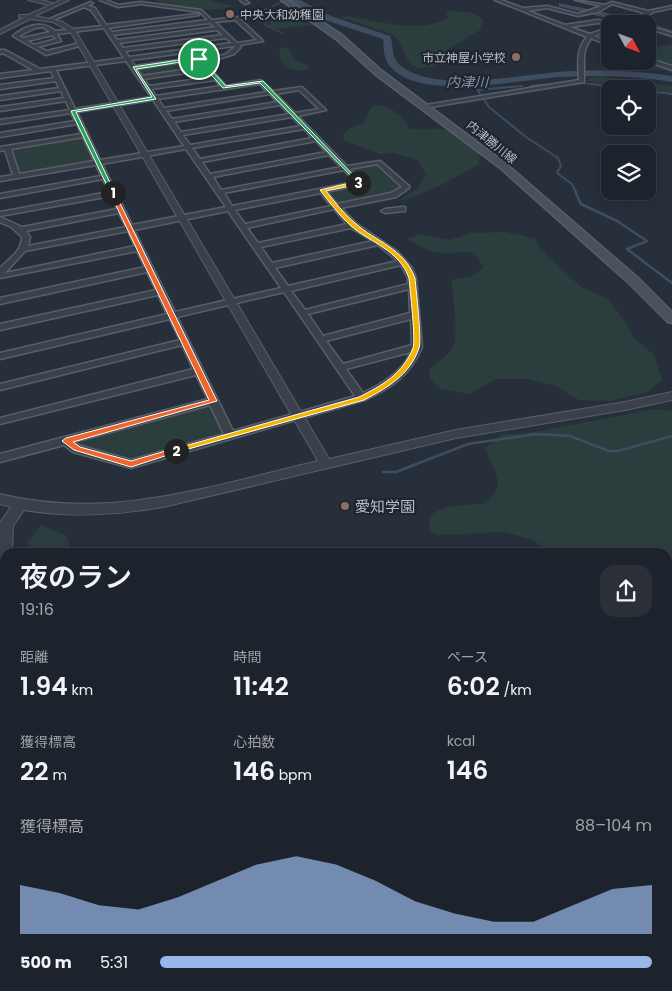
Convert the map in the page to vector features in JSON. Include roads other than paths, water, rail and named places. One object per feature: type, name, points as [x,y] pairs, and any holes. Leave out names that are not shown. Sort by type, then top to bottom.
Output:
[{"type":"main road","name":"内津勝川線","points":[[284,0],[333,32],[379,73],[502,165],[641,288],[672,318]]},
{"type":"street","points":[[0,2],[12,0]]},
{"type":"street","points":[[31,0],[50,3]]},
{"type":"street","points":[[0,32],[24,17],[58,0]]},
{"type":"street","points":[[0,28],[66,0]]},
{"type":"street","points":[[49,20],[101,0],[118,6],[142,3],[201,11],[236,44],[238,49],[235,52],[215,57],[203,63],[141,78]]},
{"type":"street","points":[[497,0],[601,40]]},
{"type":"street","points":[[540,0],[560,4],[554,8]]},
{"type":"street","points":[[577,0],[606,6]]},
{"type":"street","points":[[142,3],[146,9]]},
{"type":"street","points":[[521,10],[541,7],[554,8],[578,15],[612,3],[649,13]]},
{"type":"street","points":[[85,6],[93,9],[122,50],[361,398]]},
{"type":"street","points":[[118,6],[122,12]]},
{"type":"street","points":[[172,7],[180,17]]},
{"type":"street","points":[[644,15],[672,7]]},
{"type":"street","points":[[151,14],[156,20]]},
{"type":"street","points":[[23,40],[72,30],[204,14]]},
{"type":"street","points":[[24,17],[64,24],[72,30],[326,464]]},
{"type":"street","points":[[126,17],[130,23]]},
{"type":"street","points":[[0,71],[3,76],[261,41],[236,18],[110,34]]},
{"type":"street","points":[[567,26],[601,20]]},
{"type":"street","points":[[35,46],[59,40],[45,26],[35,25],[15,36],[46,53],[80,45]]},
{"type":"street","points":[[116,42],[219,28]]},
{"type":"street","points":[[656,30],[672,35]]},
{"type":"street","points":[[426,107],[582,81],[580,55],[589,38],[601,32]]},
{"type":"street","points":[[122,50],[227,36]]},
{"type":"street","points":[[191,50],[225,88]]},
{"type":"street","points":[[0,52],[3,51],[38,71]]},
{"type":"street","points":[[134,68],[203,63]]},
{"type":"street","points":[[656,63],[672,68]]},
{"type":"street","points":[[53,69],[230,435]]},
{"type":"street","points":[[148,88],[215,78]]},
{"type":"street","points":[[0,87],[58,79]]},
{"type":"street","points":[[0,122],[261,82],[360,182],[24,249]]},
{"type":"street","points":[[162,110],[300,88],[323,110],[180,134]]},
{"type":"street","points":[[0,98],[63,89]]},
{"type":"street","points":[[0,109],[68,99]]},
{"type":"street","points":[[171,121],[282,103]]},
{"type":"street","points":[[0,135],[78,122]]},
{"type":"street","points":[[0,180],[305,127]]},
{"type":"street","points":[[17,176],[4,148],[85,135]]},
{"type":"street","points":[[199,161],[318,139]]},
{"type":"street","points":[[209,176],[332,153]]},
{"type":"street","points":[[219,192],[378,162],[406,187],[392,196],[244,226]]},
{"type":"street","points":[[0,196],[105,177]]},
{"type":"street","points":[[66,441],[77,448],[131,464],[361,398],[385,387],[404,370],[417,347],[409,269],[396,253],[353,225],[322,190]]},
{"type":"street","points":[[0,214],[113,193]]},
{"type":"street","points":[[385,211],[402,209]]},
{"type":"street","points":[[23,229],[121,210]]},
{"type":"street","points":[[0,219],[16,224],[23,229],[27,241],[24,249],[0,275]]},
{"type":"street","points":[[257,246],[353,225]]},
{"type":"street","points":[[272,266],[380,242]]},
{"type":"street","points":[[0,275],[139,248]]},
{"type":"street","points":[[0,356],[403,262]]},
{"type":"street","points":[[0,301],[149,269]]},
{"type":"street","points":[[303,313],[412,286]]},
{"type":"street","points":[[0,328],[160,292]]},
{"type":"street","points":[[320,340],[414,316]]},
{"type":"street","points":[[0,387],[184,342]]},
{"type":"street","points":[[340,368],[417,347]]},
{"type":"street","points":[[0,421],[198,370]]},
{"type":"street","points":[[0,499],[20,505],[63,510],[90,511],[132,508],[456,434],[625,406],[672,396]]},
{"type":"street","points":[[0,458],[213,401]]},
{"type":"street","points":[[5,548],[6,525],[20,505]]},
{"type":"waterway","name":"内津川","points":[[294,0],[328,18],[387,38],[389,56],[392,63],[411,75],[440,83],[475,84],[576,73],[631,74],[672,79]]},
{"type":"waterway","points":[[282,2],[259,12],[266,22],[265,25],[282,33]]},
{"type":"waterway","points":[[562,5],[608,15]]},
{"type":"waterway","points":[[656,27],[672,34]]},
{"type":"waterway","points":[[539,85],[562,83]]},
{"type":"waterway","points":[[573,83],[601,84]]},
{"type":"waterway","points":[[531,86],[552,84]]},
{"type":"waterway","points":[[591,84],[601,85]]},
{"type":"waterway","name":"内津川","points":[[469,85],[477,90]]},
{"type":"waterway","points":[[477,90],[522,86]]},
{"type":"waterway","points":[[477,90],[489,107],[526,137],[558,158],[561,166],[557,173],[572,184],[576,192]]},
{"type":"waterway","points":[[656,92],[672,94]]},
{"type":"waterway","points":[[575,191],[581,204],[617,221],[647,241],[627,249],[672,283]]},
{"type":"waterway","points":[[383,472],[396,472],[468,444],[536,434],[570,436],[609,451],[618,451],[672,436]]},
{"type":"place","name":"中央大和幼稚園","points":[[230,14]]},
{"type":"place","name":"市立神屋小学校","points":[[516,57]]},
{"type":"place","name":"愛知学園","points":[[345,506]]}]
